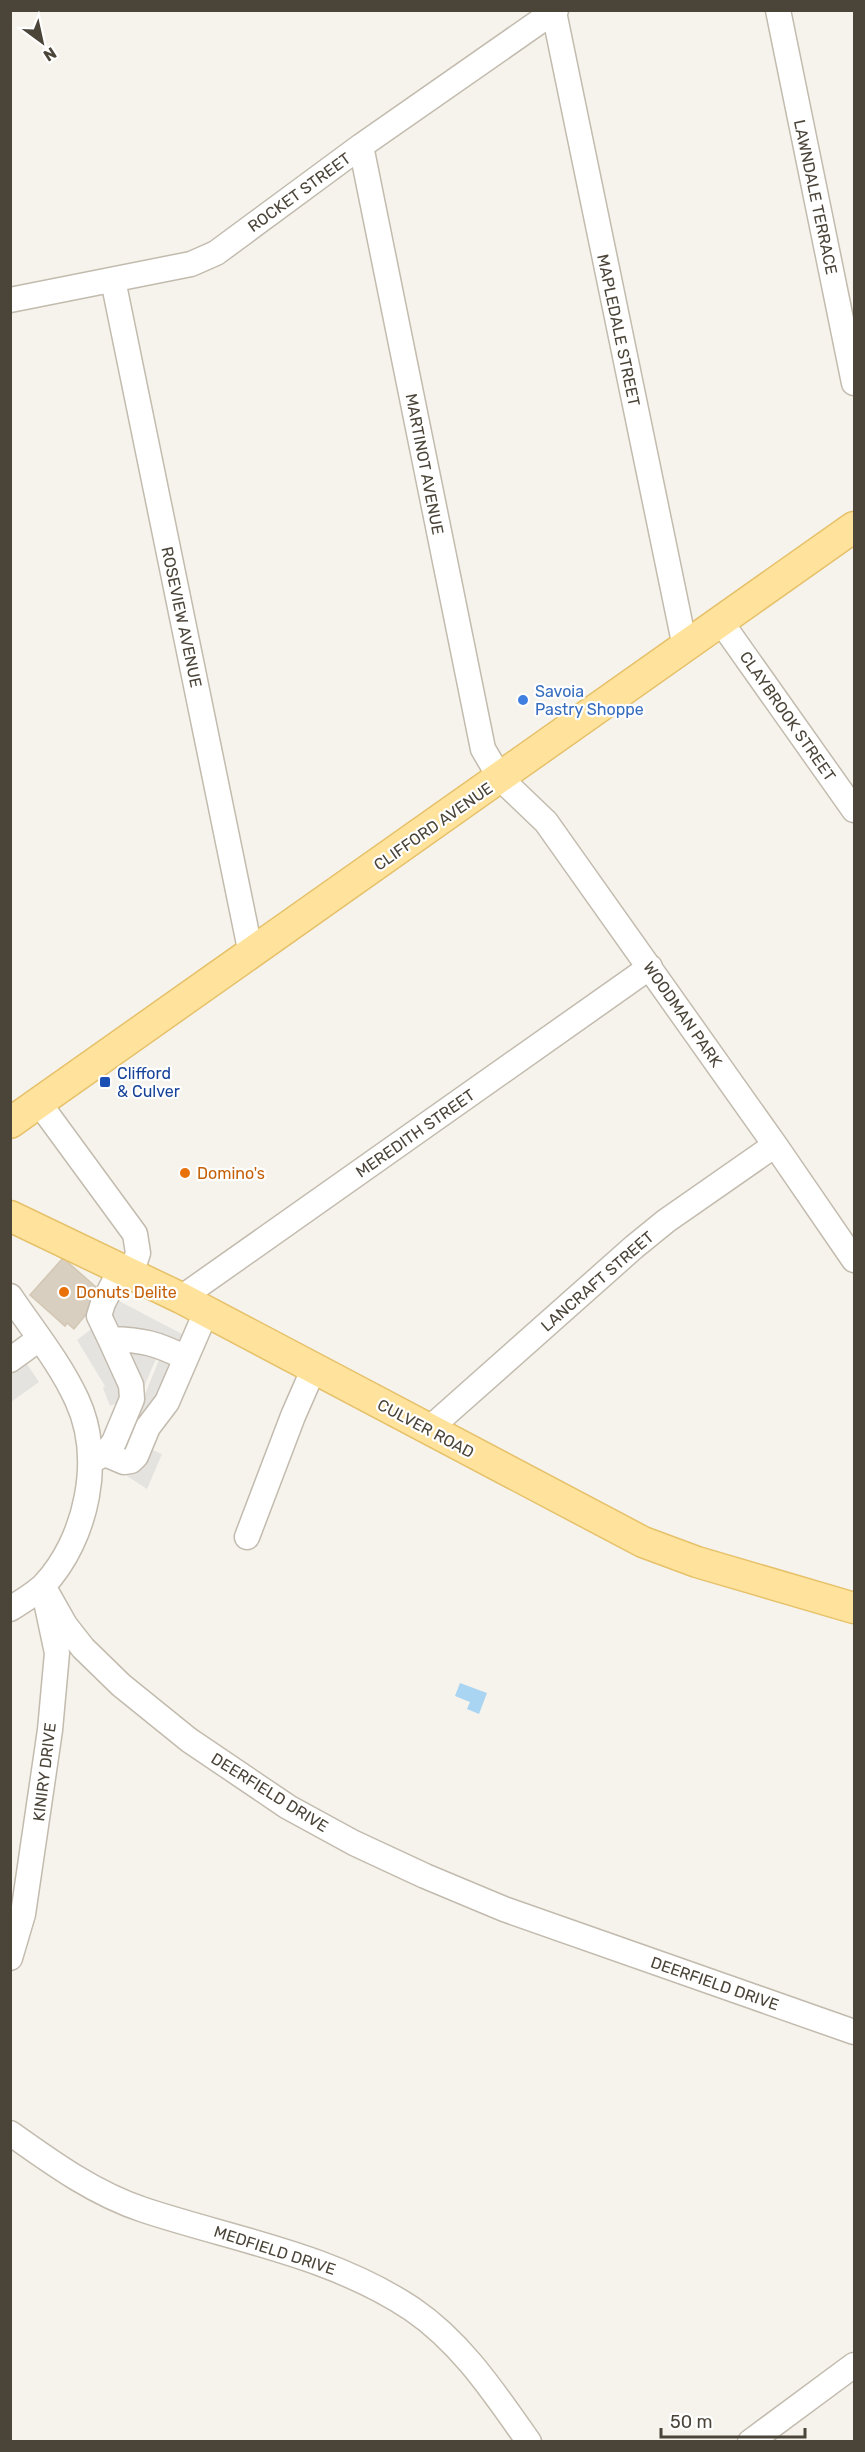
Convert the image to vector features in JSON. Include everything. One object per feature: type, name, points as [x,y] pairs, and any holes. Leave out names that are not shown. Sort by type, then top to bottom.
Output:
[{"type":"main road","name":"CLIFFORD AVENUE","points":[[10,1123],[855,527]]},
{"type":"main road","name":"CULVER ROAD","points":[[10,1216],[194,1305],[659,1549],[855,1608]]},
{"type":"street","name":"LAWNDALE TERRACE","points":[[778,10],[855,383]]},
{"type":"street","name":"ROCKET STREET","points":[[10,300],[191,264],[216,253],[360,146],[555,11]]},
{"type":"street","name":"MAPLEDALE STREET","points":[[555,11],[686,647]]},
{"type":"street","name":"MARTINOT AVENUE","points":[[360,146],[478,728],[483,749],[500,778]]},
{"type":"street","name":"ROSEVIEW AVENUE","points":[[113,280],[251,954]]},
{"type":"street","name":"CLAYBROOK STREET","points":[[721,622],[855,810]]},
{"type":"street","name":"WOODMAN PARK","points":[[500,778],[546,822],[855,1260]]},
{"type":"street","name":"MEREDITH STREET","points":[[194,1305],[650,967]]},
{"type":"street","points":[[10,1609],[43,1586],[61,1563],[73,1541],[83,1512],[88,1484],[97,1458],[119,1432],[132,1399],[131,1385],[99,1316],[103,1303],[138,1253],[135,1234],[39,1103]]},
{"type":"street","name":"LANCRAFT STREET","points":[[429,1429],[634,1247],[666,1221],[775,1145]]},
{"type":"street","points":[[10,1296],[66,1379],[78,1402],[97,1458]]},
{"type":"street","points":[[97,1458],[124,1462],[131,1461],[136,1456],[148,1427],[167,1402],[186,1358],[194,1305]]},
{"type":"street","points":[[10,1360],[39,1339]]},
{"type":"street","points":[[110,1339],[143,1340],[186,1358]]},
{"type":"street","points":[[247,1537],[293,1416],[314,1368]]},
{"type":"street","name":"KINIRY DRIVE","points":[[10,1958],[23,1914],[34,1846],[50,1730],[57,1653],[43,1586]]},
{"type":"street","name":"DEERFIELD DRIVE","points":[[43,1586],[65,1625],[83,1648],[121,1685],[189,1740],[288,1807],[335,1833],[424,1876],[504,1909],[855,2032]]},
{"type":"street","name":"MEDFIELD DRIVE","points":[[10,2133],[71,2175],[115,2198],[143,2210],[312,2259],[348,2274],[412,2309],[464,2354],[529,2442]]},
{"type":"street","points":[[750,2442],[855,2365]]},
{"type":"shaded area","points":[[119,1301],[203,1345],[191,1379],[155,1428],[148,1448],[162,1454],[147,1489],[115,1468],[161,1355],[158,1354],[141,1394],[110,1406],[103,1388],[105,1386],[77,1340],[111,1314]]},
{"type":"shaded area","points":[[10,1339],[39,1382],[11,1402],[10,1402]]},
{"type":"water","points":[[460,1683],[487,1693],[479,1714],[467,1709],[470,1702],[455,1696]]},
{"type":"building","name":"Donuts Delite","points":[[63,1258],[97,1288],[94,1291],[97,1293],[93,1306],[74,1329],[67,1323],[65,1326],[30,1295]]},
{"type":"place","name":"Savoia Pastry Shoppe","points":[[523,700]]},
{"type":"place","name":"Clifford & Culver","points":[[105,1082]]},
{"type":"place","name":"Domino's","points":[[185,1173]]},
{"type":"place","name":"Donuts Delite","points":[[64,1292]]}]
